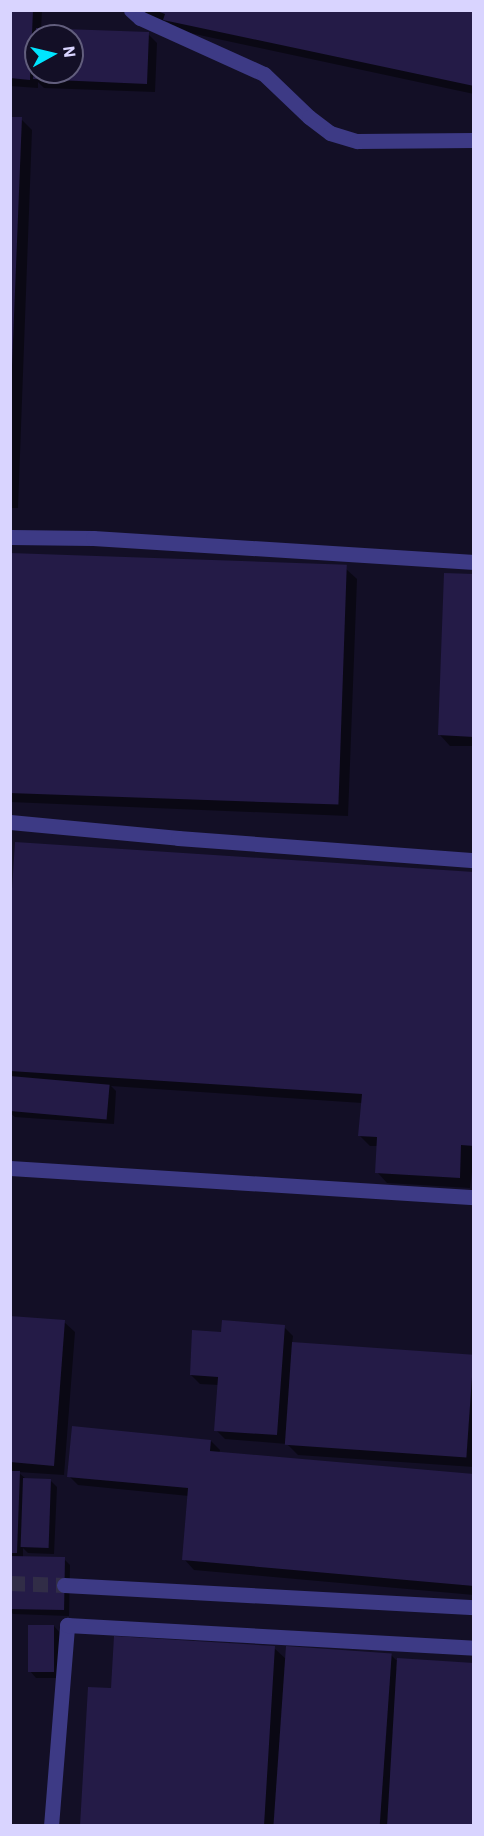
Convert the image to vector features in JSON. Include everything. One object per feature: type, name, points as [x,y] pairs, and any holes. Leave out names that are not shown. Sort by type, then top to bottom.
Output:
[{"type":"lane","points":[[131,10],[140,18],[264,74],[309,117],[330,133],[357,141],[474,140]]},
{"type":"lane","points":[[10,537],[93,538],[474,561]]},
{"type":"lane","points":[[10,822],[178,838],[474,860]]},
{"type":"lane","points":[[10,1168],[474,1197]]},
{"type":"lane","points":[[64,1585],[474,1607]]},
{"type":"lane","points":[[51,1826],[67,1625],[474,1648]]},
{"type":"building","points":[[10,10],[33,10],[32,24],[24,24],[24,79],[10,78]]},
{"type":"building","points":[[154,10],[474,10],[474,86],[163,20],[165,14]]},
{"type":"building","points":[[84,30],[149,32],[147,84],[84,81]]},
{"type":"building","points":[[10,117],[22,117],[12,366],[10,366]]},
{"type":"building","points":[[10,553],[347,565],[338,805],[10,793]]},
{"type":"building","points":[[444,573],[474,574],[474,737],[438,735]]},
{"type":"building","points":[[15,842],[474,872],[474,1146],[461,1145],[460,1178],[375,1173],[377,1137],[358,1136],[362,1094],[10,1071],[10,920]]},
{"type":"building","points":[[10,1076],[110,1085],[107,1120],[10,1111]]},
{"type":"building","points":[[10,1316],[65,1320],[54,1466],[10,1462]]},
{"type":"building","points":[[222,1320],[285,1325],[277,1435],[214,1431],[218,1377],[190,1375],[192,1330],[221,1332]]},
{"type":"building","points":[[292,1342],[474,1355],[466,1457],[285,1445]]},
{"type":"building","points":[[72,1426],[211,1440],[210,1451],[474,1474],[474,1586],[182,1560],[188,1488],[67,1477]]},
{"type":"building","points":[[10,1471],[20,1471],[17,1553],[10,1553]]},
{"type":"building","points":[[23,1478],[51,1479],[49,1548],[21,1547]]},
{"type":"building","points":[[10,1556],[65,1557],[64,1610],[10,1609]]},
{"type":"building","points":[[28,1625],[54,1625],[54,1672],[28,1672]]},
{"type":"building","points":[[114,1636],[275,1646],[264,1826],[80,1826],[88,1687],[111,1688]]},
{"type":"building","points":[[286,1646],[392,1653],[380,1826],[273,1826]]},
{"type":"building","points":[[397,1658],[474,1663],[474,1826],[387,1826]]},
{"type":"tunnel","points":[[10,1583],[64,1585]]}]
